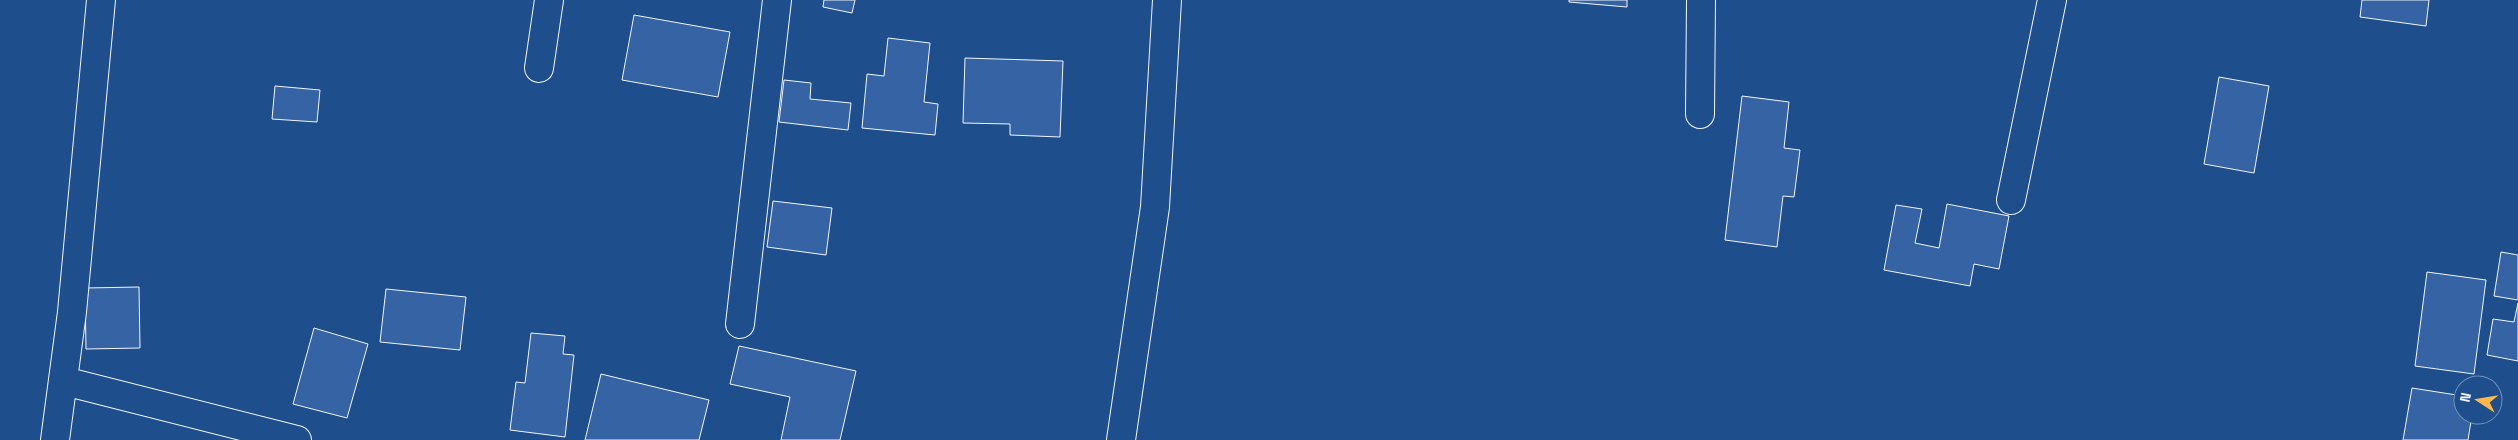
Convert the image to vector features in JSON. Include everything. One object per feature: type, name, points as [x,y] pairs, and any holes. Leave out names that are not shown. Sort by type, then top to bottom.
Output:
[{"type":"street","points":[[55,440],[72,312],[101,0]]},
{"type":"street","points":[[540,68],[549,0]]},
{"type":"street","points":[[740,324],[777,0]]},
{"type":"street","points":[[1121,440],[1155,207],[1167,0]]},
{"type":"street","points":[[1700,114],[1701,0]]},
{"type":"street","points":[[2011,200],[2052,0]]},
{"type":"street","points":[[64,381],[297,440]]},
{"type":"building","points":[[824,0],[855,0],[852,13],[823,7]]},
{"type":"building","points":[[1569,0],[1627,0],[1627,7],[1569,2]]},
{"type":"building","points":[[2362,0],[2429,0],[2426,26],[2360,17]]},
{"type":"building","points":[[634,15],[730,32],[718,97],[622,80]]},
{"type":"building","points":[[888,38],[930,43],[924,102],[938,104],[935,135],[862,128],[867,74],[884,76]]},
{"type":"building","points":[[965,58],[1063,61],[1060,137],[1010,135],[1010,124],[963,123]]},
{"type":"building","points":[[2219,77],[2269,86],[2254,173],[2204,164]]},
{"type":"building","points":[[784,80],[811,83],[810,99],[851,103],[848,130],[779,122]]},
{"type":"building","points":[[275,86],[320,90],[317,122],[272,119]]},
{"type":"building","points":[[1742,96],[1789,102],[1784,148],[1800,150],[1794,197],[1783,196],[1777,247],[1725,240]]},
{"type":"building","points":[[773,201],[832,208],[826,255],[767,247]]},
{"type":"building","points":[[1947,204],[2009,216],[1999,269],[1974,264],[1970,286],[1884,270],[1896,205],[1922,209],[1915,243],[1939,248]]},
{"type":"building","points":[[2501,252],[2518,255],[2518,300],[2494,296]]},
{"type":"building","points":[[2427,272],[2486,280],[2474,374],[2415,366]]},
{"type":"building","points":[[139,287],[140,348],[86,349],[85,288]]},
{"type":"building","points":[[386,289],[466,297],[460,350],[380,342]]},
{"type":"building","points":[[2518,303],[2518,361],[2487,355],[2493,319],[2514,322]]},
{"type":"building","points":[[314,328],[368,344],[347,418],[293,404]]},
{"type":"building","points":[[531,333],[565,336],[563,354],[574,355],[565,437],[510,430],[516,382],[525,383]]},
{"type":"building","points":[[739,346],[856,371],[840,440],[781,440],[790,397],[730,384]]},
{"type":"building","points":[[601,374],[709,400],[699,440],[585,440]]},
{"type":"building","points":[[2412,388],[2453,394],[2453,425],[2470,425],[2468,440],[2403,440]]}]
